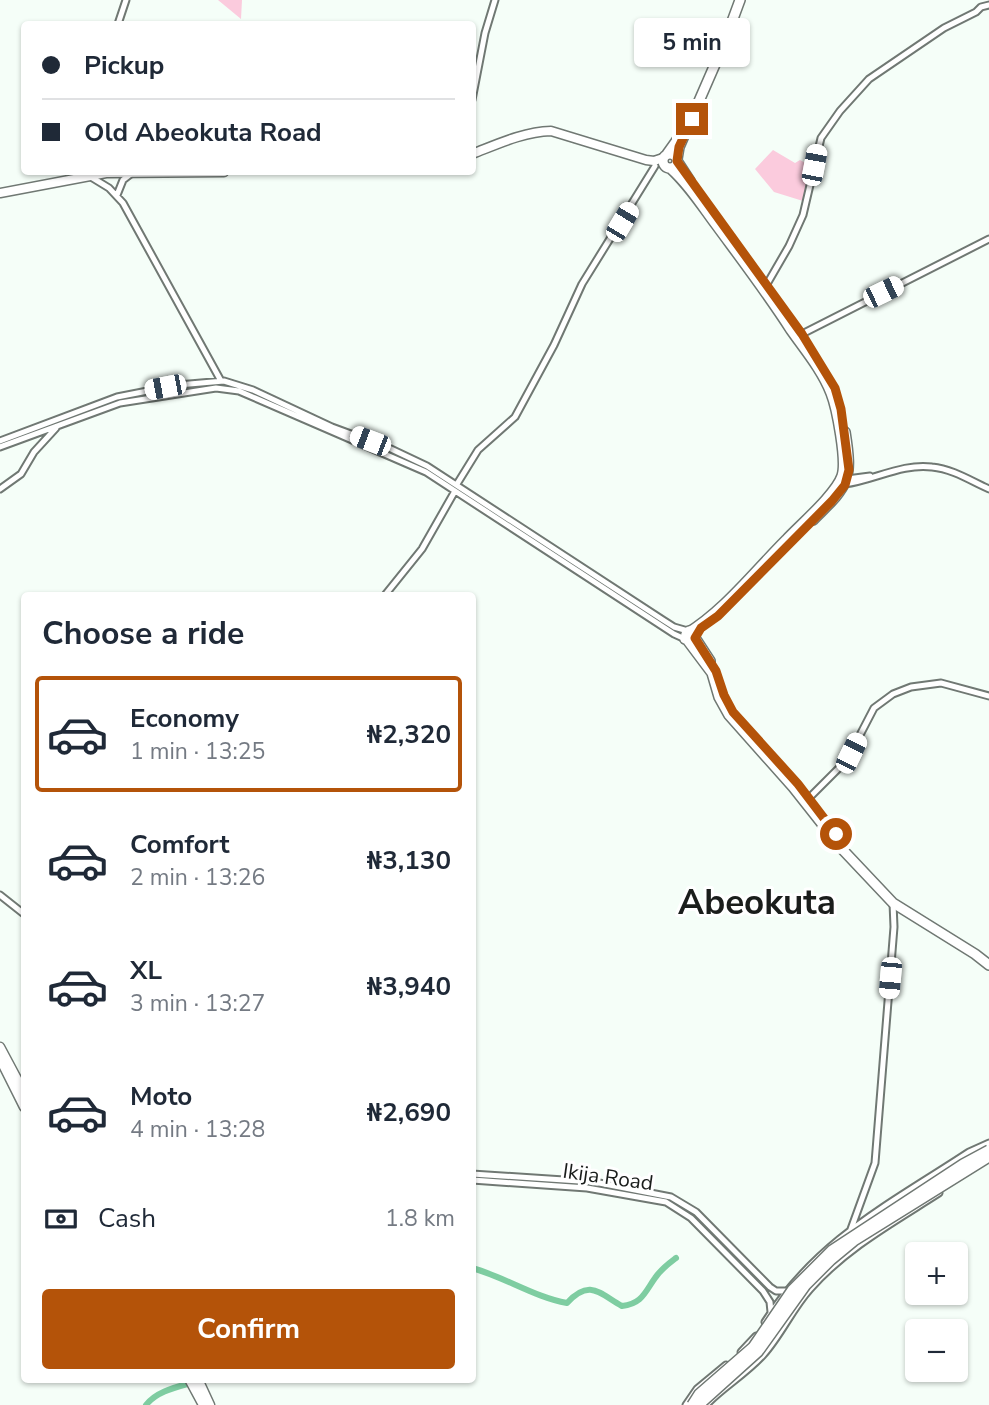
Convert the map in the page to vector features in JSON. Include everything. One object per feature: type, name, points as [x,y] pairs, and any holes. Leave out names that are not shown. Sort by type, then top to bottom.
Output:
[{"type":"highway","points":[[667,161],[679,147],[723,46],[738,0]]},
{"type":"highway","points":[[667,161],[767,284],[828,375],[839,398],[848,452],[846,482],[718,616],[690,636]]},
{"type":"highway","points":[[667,161],[770,298],[831,393],[838,419],[843,470],[835,488],[810,520]]},
{"type":"highway","points":[[690,636],[716,671],[733,712],[809,798],[839,838],[896,899],[989,957]]},
{"type":"highway","points":[[690,636],[712,673],[719,697],[733,721],[788,781],[835,841],[893,903],[989,965]]},
{"type":"highway","points":[[692,1405],[699,1394],[754,1347],[792,1290],[832,1250],[963,1164],[989,1150]]},
{"type":"highway","points":[[699,1405],[758,1352],[806,1285],[836,1255],[989,1160]]},
{"type":"main road","points":[[476,154],[515,138],[551,131],[646,160],[667,161]]},
{"type":"main road","points":[[0,191],[81,175]]},
{"type":"main road","points":[[0,1047],[21,1086]]},
{"type":"main road","points":[[0,1059],[21,1101]]},
{"type":"main road","points":[[195,1383],[203,1405]]},
{"type":"main road","points":[[196,1383],[209,1405]]},
{"type":"street","points":[[119,21],[126,0]]},
{"type":"street","points":[[476,79],[495,0]]},
{"type":"street","points":[[767,284],[803,215],[821,138],[840,111],[869,79],[895,64],[944,28],[976,12],[981,6],[989,5]]},
{"type":"street","points":[[387,592],[422,549],[478,450],[515,417],[554,345],[582,284],[667,161]]},
{"type":"street","points":[[93,175],[117,195],[172,288],[221,381]]},
{"type":"street","points":[[117,195],[123,180],[130,175]]},
{"type":"street","points":[[802,334],[989,239]]},
{"type":"street","points":[[0,447],[56,428],[117,397],[178,385],[221,381],[253,390],[332,427],[408,456],[690,636]]},
{"type":"street","points":[[0,441],[120,403],[216,388],[249,394],[334,434],[411,464],[456,487]]},
{"type":"street","points":[[0,489],[21,474],[34,452],[56,428]]},
{"type":"street","points":[[846,482],[901,470],[930,467],[952,472],[989,487]]},
{"type":"street","points":[[809,798],[847,760],[874,708],[893,694],[918,685],[941,683],[989,696]]},
{"type":"street","points":[[0,895],[21,912]]},
{"type":"street","points":[[851,1229],[875,1163],[894,927],[893,903]]},
{"type":"street","points":[[894,927],[898,918],[906,912]]},
{"type":"street","points":[[686,1405],[697,1389],[750,1344],[785,1291],[817,1256],[851,1229],[969,1152],[989,1143]]},
{"type":"street","points":[[706,1405],[762,1356],[807,1292],[841,1259],[989,1160]]},
{"type":"street","name":"Ikija Road","points":[[476,1174],[594,1182],[671,1197],[696,1212],[770,1287],[776,1291],[785,1291]]},
{"type":"street","name":"Ikija Road","points":[[476,1180],[587,1188],[666,1202],[691,1218],[763,1291],[770,1302],[771,1313]]},
{"type":"street","points":[[760,1329],[775,1340]]},
{"type":"shaded area","points":[[218,0],[242,0],[241,19]]},
{"type":"shaded area","points":[[773,150],[795,163],[800,160],[811,166],[803,201],[774,192],[755,169]]},
{"type":"waterway","points":[[476,1269],[555,1300],[567,1303],[575,1295],[589,1290],[601,1293],[622,1306],[639,1300],[660,1272],[676,1258]]},
{"type":"waterway","points":[[146,1405],[165,1391],[191,1383]]},
{"type":"district","name":"Abeokuta","points":[[757,902]]},
{"type":"route","points":[[692,119],[679,147],[677,161],[767,284],[828,375],[839,398],[849,464],[845,485],[832,501],[718,616],[698,631],[695,638],[716,671],[724,695],[737,718],[787,771],[836,834]]}]
